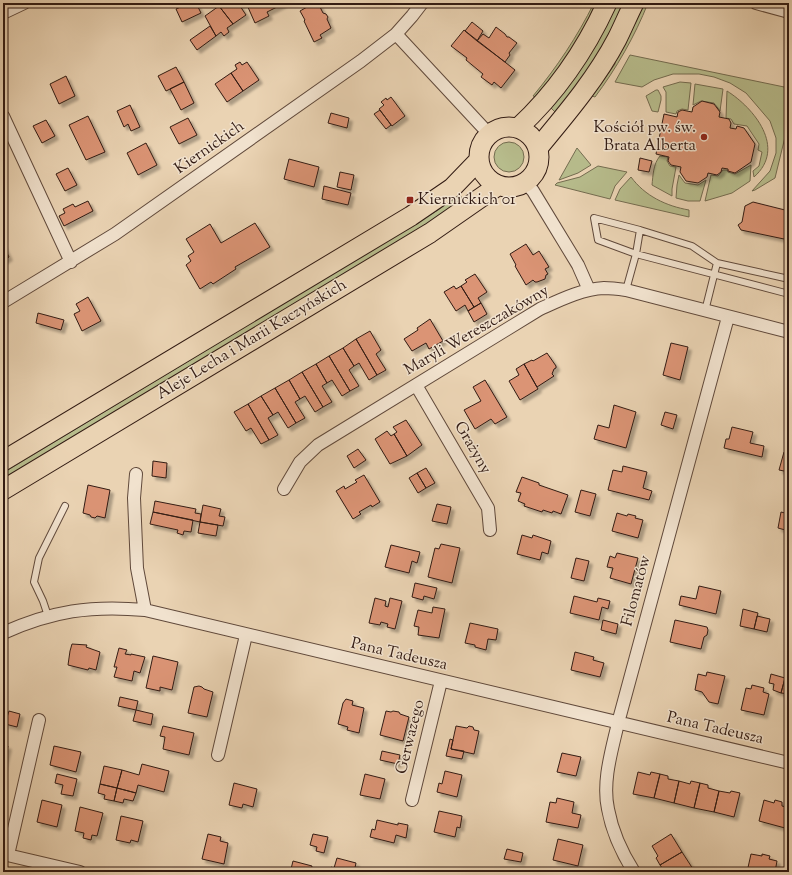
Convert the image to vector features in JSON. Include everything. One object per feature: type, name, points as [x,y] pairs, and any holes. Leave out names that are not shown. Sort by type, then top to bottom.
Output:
[{"type":"main road","points":[[518,128],[543,103],[574,64],[587,43],[607,3]]},
{"type":"main road","points":[[538,148],[574,104],[598,71],[617,40],[634,3]]},
{"type":"main road","points":[[506,127],[518,128],[530,135],[538,148],[539,155],[536,170],[525,182],[510,187],[499,185],[493,182],[484,173],[479,160],[481,146],[489,134],[494,130],[506,127]]},
{"type":"main road","name":"Aleje Lecha i Marii Kaczyńskich","points":[[3,462],[411,216],[452,188],[479,160]]},
{"type":"main road","name":"Aleje Lecha i Marii Kaczyńskich","points":[[3,490],[430,233],[499,185]]},
{"type":"street","points":[[3,13],[24,3]]},
{"type":"street","name":"Kiernickich","points":[[3,302],[116,234],[361,61],[396,34],[422,3]]},
{"type":"street","points":[[756,3],[789,12]]},
{"type":"street","points":[[396,34],[489,134]]},
{"type":"street","points":[[3,116],[71,262]]},
{"type":"street","points":[[525,182],[578,265],[589,290]]},
{"type":"street","name":"Maryli Wereszczakówny","points":[[284,489],[300,462],[318,445],[540,310],[566,298],[589,290],[605,288],[626,290],[789,332]]},
{"type":"street","name":"Filomatów","points":[[634,872],[616,836],[607,808],[607,785],[610,762],[618,723],[728,317]]},
{"type":"street","name":"Grażyny","points":[[416,385],[488,508],[490,530]]},
{"type":"street","points":[[136,474],[134,498],[137,568],[145,610]]},
{"type":"street","name":"Pana Tadeusza","points":[[3,633],[48,616],[80,610],[124,608],[145,610],[789,764]]},
{"type":"street","points":[[218,755],[246,635]]},
{"type":"street","name":"Gerwazego","points":[[412,800],[441,681]]},
{"type":"street","points":[[38,720],[6,854],[80,872]]},
{"type":"lane","points":[[789,279],[717,263],[692,246],[594,218],[598,240],[636,254],[789,294]]},
{"type":"lane","points":[[626,290],[636,254],[640,230]]},
{"type":"lane","points":[[705,311],[717,263]]},
{"type":"lane","points":[[48,616],[34,582],[39,558],[65,506]]},
{"type":"green space","points":[[594,3],[597,3],[579,39],[536,97],[533,96],[566,51],[581,28]]},
{"type":"green space","points":[[617,3],[624,3],[602,49],[584,76],[555,112],[551,108],[588,58]]},
{"type":"green space","points":[[644,3],[648,3],[624,52],[595,97],[592,96],[615,64],[615,61],[627,40]]},
{"type":"green space","points":[[630,55],[789,88],[789,137],[785,137],[775,178],[752,191],[770,171],[776,153],[776,138],[770,121],[746,93],[730,83],[714,77],[699,74],[673,74],[654,80],[642,87],[615,82]]},
{"type":"green space","points":[[680,82],[691,83],[688,110],[682,109],[677,111],[676,114],[666,112],[666,92],[663,87]]},
{"type":"green space","points":[[695,84],[723,89],[720,111],[714,103],[701,101],[693,105]]},
{"type":"green space","points":[[658,90],[661,96],[658,112],[652,111],[646,96]]},
{"type":"green space","points":[[727,91],[737,98],[756,118],[763,130],[767,142],[768,154],[763,166],[754,177],[753,171],[759,166],[762,152],[758,150],[759,144],[747,126],[734,124],[731,119],[726,118]]},
{"type":"green space","points":[[509,142],[520,146],[524,157],[520,168],[509,172],[498,168],[494,157],[498,146]]},
{"type":"green space","points":[[577,148],[591,165],[578,173],[559,180]]},
{"type":"green space","points":[[660,156],[668,157],[667,161],[670,166],[676,167],[672,196],[652,185],[655,166]]},
{"type":"green space","points":[[751,165],[750,181],[732,193],[705,201],[711,175],[718,176],[723,170],[727,170],[728,172],[735,174]]},
{"type":"green space","points":[[598,166],[627,172],[615,186],[610,199],[555,185],[557,183],[580,177]]},
{"type":"green space","points":[[679,175],[685,183],[698,185],[706,180],[700,201],[688,201],[676,198]]},
{"type":"green space","points":[[631,177],[649,195],[672,206],[689,210],[689,217],[615,200],[620,189]]},
{"type":"green space","points":[[459,194],[463,199],[443,214],[3,481],[3,473],[438,210]]},
{"type":"building","points":[[190,3],[196,3],[201,13],[182,22],[176,9]]},
{"type":"building","points":[[223,3],[238,3],[246,15],[233,24],[219,6]]},
{"type":"building","points":[[251,3],[283,4],[267,12],[269,16],[255,23],[247,5]]},
{"type":"building","points":[[309,3],[318,3],[323,13],[328,17],[327,19],[331,28],[320,35],[322,38],[314,42],[300,11],[307,7]]},
{"type":"building","points":[[219,6],[233,24],[227,28],[229,32],[224,36],[221,32],[216,36],[205,16]]},
{"type":"building","points":[[472,22],[483,31],[477,41],[465,31]]},
{"type":"building","points":[[210,26],[216,36],[197,50],[190,40]]},
{"type":"building","points":[[496,27],[507,37],[517,43],[509,53],[510,55],[505,62],[477,41],[483,34],[489,38]]},
{"type":"building","points":[[464,30],[515,70],[501,88],[494,82],[492,85],[481,77],[483,74],[466,60],[467,58],[451,46]]},
{"type":"building","points":[[240,62],[242,65],[247,62],[259,80],[243,91],[231,73],[237,69],[235,65]]},
{"type":"building","points":[[176,67],[184,82],[166,91],[158,76]]},
{"type":"building","points":[[231,73],[243,91],[227,102],[215,84]]},
{"type":"building","points":[[66,76],[75,96],[59,104],[50,84]]},
{"type":"building","points":[[184,82],[194,103],[181,110],[170,89]]},
{"type":"building","points":[[391,97],[405,116],[392,126],[379,109],[384,105],[381,102],[386,98],[387,100]]},
{"type":"building","name":"Kościół pw. św. Brata Alberta","points":[[702,101],[714,104],[720,112],[719,117],[729,119],[731,123],[730,128],[736,129],[737,126],[744,128],[755,144],[751,162],[735,173],[728,171],[728,169],[722,168],[721,172],[717,175],[708,173],[707,177],[698,183],[686,181],[680,172],[681,167],[671,165],[668,161],[669,157],[656,154],[664,114],[677,117],[678,112],[682,110],[692,112],[693,107]]},
{"type":"building","points":[[130,105],[140,127],[131,131],[128,124],[124,127],[117,111]]},
{"type":"building","points":[[380,110],[391,125],[386,129],[374,114]]},
{"type":"building","points":[[331,113],[349,118],[347,128],[328,123]]},
{"type":"building","points":[[88,116],[105,152],[86,160],[69,125]]},
{"type":"building","points":[[188,118],[197,135],[179,144],[170,127]]},
{"type":"building","points":[[46,120],[55,136],[42,143],[33,126]]},
{"type":"building","points":[[146,143],[157,165],[138,175],[127,153]]},
{"type":"building","points":[[640,158],[652,161],[649,172],[638,170]]},
{"type":"building","points":[[289,159],[319,167],[314,187],[284,179]]},
{"type":"building","points":[[68,168],[77,185],[65,191],[56,174]]},
{"type":"building","points":[[340,172],[354,175],[351,190],[337,187]]},
{"type":"building","points":[[324,186],[351,193],[348,205],[322,199]]},
{"type":"building","points":[[88,201],[93,211],[64,226],[59,216],[65,213],[63,209],[73,204],[75,207]]},
{"type":"building","points":[[753,202],[789,211],[789,238],[785,237],[784,239],[741,230],[738,225],[742,222],[745,206]]},
{"type":"building","points":[[255,223],[270,247],[235,267],[236,269],[213,284],[211,282],[200,289],[186,265],[191,261],[188,256],[194,252],[186,239],[210,224],[221,243]]},
{"type":"building","points":[[526,244],[533,255],[539,251],[549,267],[545,269],[548,274],[546,275],[545,279],[537,282],[533,280],[526,285],[510,254]]},
{"type":"building","points":[[3,245],[9,257],[3,261]]},
{"type":"building","points":[[475,274],[487,292],[478,298],[481,303],[474,307],[461,286],[467,282],[465,280]]},
{"type":"building","points":[[454,286],[456,289],[461,286],[474,307],[468,311],[465,305],[456,311],[444,292]]},
{"type":"building","points":[[88,297],[101,321],[82,331],[74,314],[80,311],[76,304]]},
{"type":"building","points":[[481,303],[487,314],[474,322],[468,311]]},
{"type":"building","points":[[38,313],[64,320],[61,330],[36,323]]},
{"type":"building","points":[[430,319],[443,341],[429,349],[426,343],[412,351],[404,339],[418,330],[417,328]]},
{"type":"building","points":[[370,331],[381,350],[376,354],[386,370],[377,375],[356,339]]},
{"type":"building","points":[[356,339],[377,375],[369,380],[359,363],[354,366],[343,348]]},
{"type":"building","points":[[671,343],[688,347],[680,380],[663,375]]},
{"type":"building","points":[[343,348],[354,366],[349,370],[359,386],[350,391],[329,356]]},
{"type":"building","points":[[547,353],[556,366],[552,374],[554,376],[537,387],[524,364]]},
{"type":"building","points":[[329,356],[350,391],[342,396],[332,380],[327,383],[316,364]]},
{"type":"building","points":[[316,364],[327,383],[322,386],[332,402],[323,407],[302,372]]},
{"type":"building","points":[[524,364],[538,389],[520,400],[509,381],[519,375],[516,369]]},
{"type":"building","points":[[302,372],[323,407],[315,412],[305,396],[300,399],[289,380]]},
{"type":"building","points":[[289,380],[300,399],[295,402],[305,418],[296,423],[275,388]]},
{"type":"building","points":[[485,380],[507,417],[495,424],[491,419],[475,429],[464,410],[481,401],[473,387]]},
{"type":"building","points":[[275,388],[296,423],[288,428],[278,412],[273,415],[261,396]]},
{"type":"building","points":[[261,396],[273,415],[268,418],[278,435],[269,440],[248,404]]},
{"type":"building","points":[[248,404],[269,440],[261,444],[251,428],[246,431],[234,412]]},
{"type":"building","points":[[614,405],[636,412],[626,448],[594,439],[598,425],[609,428]]},
{"type":"building","points":[[665,412],[677,415],[673,429],[661,425]]},
{"type":"building","points":[[406,420],[422,445],[407,456],[394,434],[397,432],[393,427]]},
{"type":"building","points":[[732,427],[753,432],[750,443],[764,446],[762,457],[724,448],[726,439],[729,439]]},
{"type":"building","points":[[387,431],[391,436],[394,434],[407,456],[390,464],[375,439]]},
{"type":"building","points":[[358,449],[366,460],[354,468],[347,456]]},
{"type":"building","points":[[784,452],[789,454],[789,472],[779,470]]},
{"type":"building","points":[[153,461],[167,463],[166,478],[152,476]]},
{"type":"building","points":[[623,466],[647,472],[643,488],[652,491],[649,500],[608,490],[613,470],[622,472]]},
{"type":"building","points":[[426,468],[435,483],[426,488],[417,473]]},
{"type":"building","points":[[417,473],[426,488],[418,493],[409,478]]},
{"type":"building","points":[[364,475],[380,502],[359,512],[361,514],[353,519],[336,491],[344,486],[345,489],[357,482],[355,480]]},
{"type":"building","points":[[522,477],[539,483],[539,485],[568,495],[561,514],[553,511],[552,513],[543,510],[542,512],[524,506],[525,504],[518,501],[521,493],[516,492]]},
{"type":"building","points":[[88,485],[110,490],[105,518],[97,516],[95,518],[83,513]]},
{"type":"building","points":[[581,490],[596,494],[590,516],[575,512]]},
{"type":"building","points":[[155,501],[196,509],[195,513],[201,514],[200,522],[153,512]]},
{"type":"building","points":[[437,504],[451,507],[447,524],[432,521]]},
{"type":"building","points":[[203,505],[221,509],[219,516],[225,517],[223,526],[200,522]]},
{"type":"building","points":[[153,512],[193,520],[191,532],[184,531],[183,535],[177,533],[178,530],[150,524]]},
{"type":"building","points":[[781,512],[789,514],[789,531],[778,528]]},
{"type":"building","points":[[617,513],[627,516],[628,514],[636,516],[635,518],[643,520],[638,538],[612,531]]},
{"type":"building","points":[[200,522],[218,525],[216,536],[198,533]]},
{"type":"building","points":[[522,535],[532,538],[533,535],[551,541],[548,554],[542,552],[540,560],[517,554]]},
{"type":"building","points":[[441,544],[460,548],[452,583],[428,577],[435,548],[439,549]]},
{"type":"building","points":[[391,545],[420,552],[417,563],[412,561],[409,573],[385,567]]},
{"type":"building","points":[[617,553],[638,558],[631,584],[610,578],[613,568],[607,567],[610,556],[615,558]]},
{"type":"building","points":[[576,558],[589,561],[584,581],[571,578]]},
{"type":"building","points":[[415,583],[437,588],[434,599],[424,596],[423,600],[412,597]]},
{"type":"building","points":[[699,586],[721,591],[716,614],[679,605],[681,596],[696,599]]},
{"type":"building","points":[[574,596],[597,602],[598,598],[610,601],[608,609],[602,607],[599,620],[570,613]]},
{"type":"building","points":[[375,598],[386,601],[385,606],[388,607],[390,598],[402,601],[395,629],[387,627],[388,624],[381,622],[380,625],[369,623]]},
{"type":"building","points":[[433,607],[445,609],[439,638],[418,635],[419,627],[414,626],[418,610],[432,613]]},
{"type":"building","points":[[743,609],[758,613],[754,629],[740,626]]},
{"type":"building","points":[[757,616],[770,619],[767,632],[754,629]]},
{"type":"building","points":[[603,620],[618,624],[616,634],[601,630]]},
{"type":"building","points":[[675,620],[707,627],[707,635],[704,637],[701,649],[670,642]]},
{"type":"building","points":[[470,623],[498,629],[496,640],[488,639],[486,650],[475,647],[475,645],[465,643]]},
{"type":"building","points":[[72,644],[87,645],[86,647],[100,652],[96,670],[89,668],[88,670],[68,665]]},
{"type":"building","points":[[119,648],[127,650],[125,654],[145,657],[140,673],[134,671],[132,681],[114,677],[117,667],[114,667]]},
{"type":"building","points":[[575,652],[594,657],[593,660],[604,663],[600,677],[571,670]]},
{"type":"building","points":[[153,656],[178,662],[172,690],[160,687],[160,691],[146,688]]},
{"type":"building","points":[[707,672],[725,676],[718,704],[709,702],[702,692],[695,690],[698,674],[706,676]]},
{"type":"building","points":[[771,674],[785,678],[781,693],[773,690],[774,684],[769,683]]},
{"type":"building","points":[[785,678],[789,679],[789,694],[781,693]]},
{"type":"building","points":[[752,685],[764,688],[763,692],[769,694],[764,715],[741,710],[746,688],[751,689]]},
{"type":"building","points":[[199,686],[213,692],[207,717],[188,713],[194,687]]},
{"type":"building","points":[[120,697],[138,701],[136,710],[118,706]]},
{"type":"building","points":[[346,699],[353,701],[352,705],[364,708],[359,733],[347,730],[348,727],[338,724],[343,703]]},
{"type":"building","points":[[136,710],[153,714],[151,725],[133,721]]},
{"type":"building","points":[[9,711],[20,714],[17,727],[5,724]]},
{"type":"building","points":[[386,711],[399,712],[400,714],[409,717],[403,741],[380,735]]},
{"type":"building","points":[[163,726],[194,733],[189,755],[163,749],[165,737],[160,736]]},
{"type":"building","points":[[456,726],[467,728],[469,726],[473,727],[474,730],[479,731],[474,754],[451,749]]},
{"type":"building","points":[[450,739],[453,740],[451,749],[464,751],[462,759],[446,756]]},
{"type":"building","points":[[3,745],[8,746],[3,768]]},
{"type":"building","points":[[54,746],[81,752],[76,772],[50,765]]},
{"type":"building","points":[[382,751],[400,755],[398,764],[380,760]]},
{"type":"building","points":[[562,753],[581,757],[576,776],[557,772]]},
{"type":"building","points":[[142,764],[169,771],[164,792],[138,785],[136,793],[117,788],[122,770],[139,775]]},
{"type":"building","points":[[104,766],[122,770],[117,788],[100,784]]},
{"type":"building","points":[[445,771],[462,775],[457,797],[437,792],[439,783],[442,784]]},
{"type":"building","points":[[638,772],[650,775],[651,772],[660,774],[654,798],[633,794]]},
{"type":"building","points":[[57,774],[77,779],[73,796],[61,794],[63,785],[55,783]]},
{"type":"building","points":[[365,774],[385,779],[380,799],[360,795]]},
{"type":"building","points":[[660,774],[668,776],[668,779],[679,781],[674,803],[654,798]]},
{"type":"building","points":[[679,781],[690,784],[691,781],[700,783],[694,808],[674,803]]},
{"type":"building","points":[[234,783],[257,789],[253,807],[243,804],[242,808],[229,805]]},
{"type":"building","points":[[700,783],[708,785],[708,788],[719,791],[714,812],[694,808]]},
{"type":"building","points":[[100,784],[117,788],[114,801],[104,799],[105,795],[98,793]]},
{"type":"building","points":[[117,788],[136,793],[133,801],[124,799],[123,803],[114,801]]},
{"type":"building","points":[[719,791],[740,793],[734,817],[714,812]]},
{"type":"building","points":[[557,798],[574,802],[572,813],[581,815],[578,828],[546,822],[550,802],[556,803]]},
{"type":"building","points":[[42,800],[62,805],[57,827],[37,822]]},
{"type":"building","points":[[764,800],[774,803],[775,800],[782,802],[782,806],[789,808],[785,828],[759,821]]},
{"type":"building","points":[[80,807],[103,813],[97,836],[92,835],[91,840],[83,838],[84,833],[75,831]]},
{"type":"building","points":[[439,811],[462,816],[460,828],[457,827],[455,837],[434,832]]},
{"type":"building","points":[[121,816],[143,821],[138,842],[131,840],[130,843],[116,840]]},
{"type":"building","points":[[377,820],[398,825],[398,823],[408,825],[406,838],[396,835],[394,843],[370,837],[372,829],[375,830]]},
{"type":"building","points":[[208,834],[221,837],[220,841],[228,843],[224,864],[202,859]]},
{"type":"building","points":[[313,834],[328,837],[324,853],[316,851],[317,847],[310,845]]},
{"type":"building","points":[[671,834],[682,852],[660,865],[656,858],[658,856],[652,846]]},
{"type":"building","points":[[558,839],[583,845],[578,866],[553,860]]},
{"type":"building","points":[[507,849],[523,853],[521,862],[504,859]]},
{"type":"building","points":[[682,852],[693,869],[689,872],[665,872],[660,865]]},
{"type":"building","points":[[751,854],[770,856],[769,859],[777,861],[775,872],[747,872]]},
{"type":"building","points":[[337,858],[356,863],[354,872],[334,868]]},
{"type":"building","points":[[293,861],[312,866],[311,872],[286,872],[287,868],[291,869]]},
{"type":"building","points":[[331,867],[334,868],[353,872],[329,872]]},
{"type":"place","name":"Kościół pw. św. Brata Alberta","points":[[704,137]]},
{"type":"place","name":"Kiernickich 01","points":[[410,200]]}]
